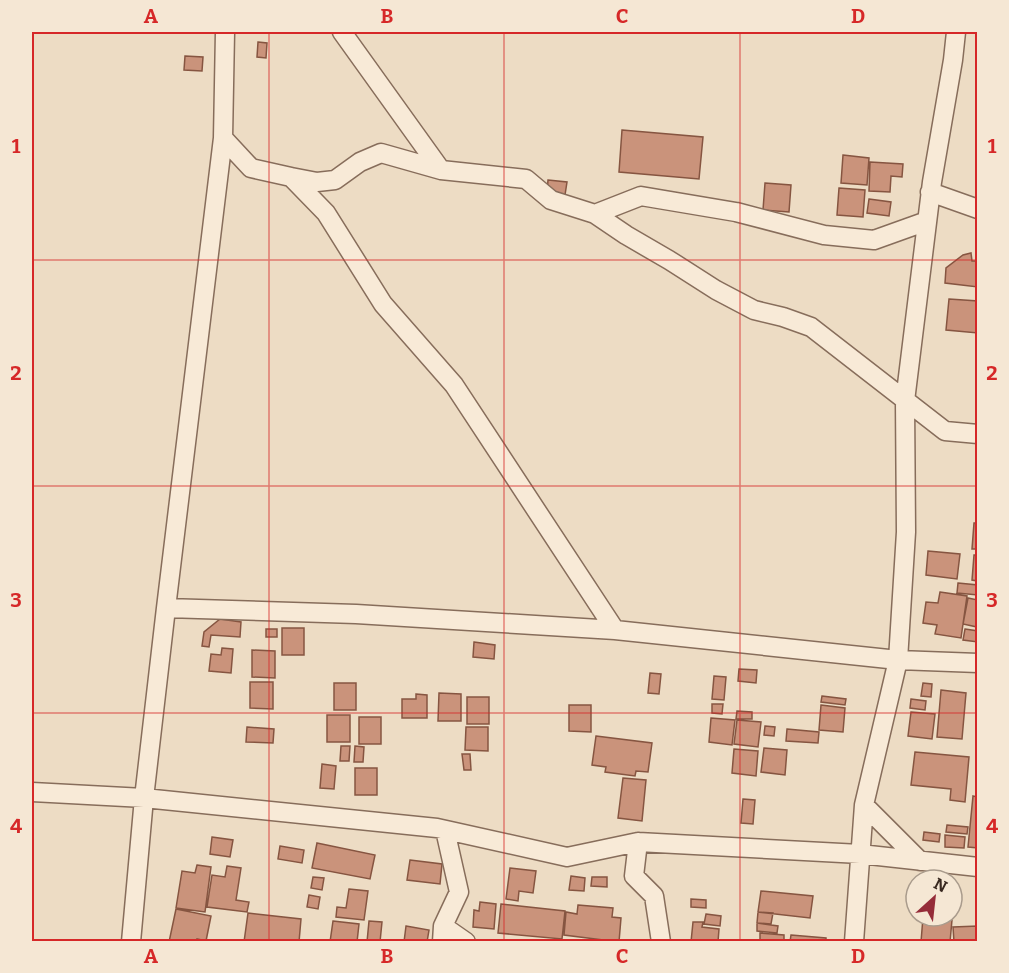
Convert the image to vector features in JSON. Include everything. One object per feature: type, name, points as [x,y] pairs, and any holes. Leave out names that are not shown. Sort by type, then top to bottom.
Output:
[{"type":"street","points":[[131,942],[144,798],[223,138],[225,32]]},
{"type":"street","points":[[342,32],[441,170]]},
{"type":"street","points":[[854,942],[864,805],[898,660],[906,532],[905,401],[930,192],[956,32]]},
{"type":"street","points":[[223,138],[251,168],[317,182],[335,180],[360,162],[381,153],[441,170],[526,179],[551,200],[594,214],[725,295],[754,310],[811,327],[945,430],[978,434]]},
{"type":"street","points":[[291,177],[326,213],[383,304],[453,385],[615,630]]},
{"type":"street","points":[[930,192],[978,209]]},
{"type":"street","points":[[594,214],[642,196],[736,212],[824,235],[874,240],[927,221]]},
{"type":"street","points":[[166,608],[356,614],[615,630],[898,660],[978,663]]},
{"type":"street","points":[[32,792],[144,798],[445,830],[567,857],[638,842],[860,854],[978,867]]},
{"type":"street","points":[[864,805],[920,861]]},
{"type":"street","points":[[445,830],[459,892],[442,934],[466,942]]},
{"type":"street","points":[[638,842],[634,876],[654,896],[661,942]]},
{"type":"building","points":[[258,42],[267,43],[266,58],[257,57]]},
{"type":"building","points":[[185,56],[203,57],[202,71],[184,70]]},
{"type":"building","points":[[622,130],[703,137],[699,179],[619,172]]},
{"type":"building","points":[[843,155],[869,158],[867,185],[841,183]]},
{"type":"building","points":[[870,162],[903,164],[902,177],[891,176],[890,192],[869,191]]},
{"type":"building","points":[[548,180],[567,182],[565,195],[547,193]]},
{"type":"building","points":[[765,183],[791,185],[789,212],[763,210]]},
{"type":"building","points":[[839,188],[865,190],[863,217],[837,215]]},
{"type":"building","points":[[869,199],[891,202],[889,216],[867,213]]},
{"type":"building","points":[[971,253],[972,261],[978,261],[978,287],[945,283],[946,268],[963,255]]},
{"type":"building","points":[[949,299],[978,301],[978,333],[946,330]]},
{"type":"building","points":[[974,523],[978,523],[978,549],[972,549]]},
{"type":"building","points":[[928,551],[960,554],[957,579],[926,575]]},
{"type":"building","points":[[974,555],[978,555],[978,581],[972,580]]},
{"type":"building","points":[[958,583],[978,585],[978,595],[957,593]]},
{"type":"building","points":[[940,592],[967,596],[961,638],[935,634],[937,625],[923,623],[926,602],[938,603]]},
{"type":"building","points":[[968,598],[978,600],[977,627],[963,624]]},
{"type":"building","points":[[220,619],[241,622],[240,637],[211,635],[209,647],[202,646],[204,632]]},
{"type":"building","points":[[282,628],[304,628],[304,655],[282,655]]},
{"type":"building","points":[[266,629],[277,629],[277,637],[266,637]]},
{"type":"building","points":[[965,629],[978,631],[978,642],[963,640]]},
{"type":"building","points":[[474,642],[495,645],[494,659],[473,657]]},
{"type":"building","points":[[222,648],[233,649],[231,673],[209,671],[211,654],[221,655]]},
{"type":"building","points":[[252,650],[275,651],[275,678],[252,677]]},
{"type":"building","points":[[739,669],[757,670],[756,683],[738,681]]},
{"type":"building","points":[[650,673],[661,674],[659,694],[648,693]]},
{"type":"building","points":[[714,676],[726,677],[724,700],[712,699]]},
{"type":"building","points":[[250,682],[273,682],[273,709],[250,708]]},
{"type":"building","points":[[334,683],[356,683],[356,710],[334,710]]},
{"type":"building","points":[[923,683],[932,684],[931,697],[921,696]]},
{"type":"building","points":[[941,690],[966,693],[962,739],[937,737]]},
{"type":"building","points":[[439,693],[461,694],[461,721],[438,721]]},
{"type":"building","points":[[416,694],[427,695],[427,718],[402,718],[402,699],[416,699]]},
{"type":"building","points":[[822,696],[846,699],[845,705],[821,702]]},
{"type":"building","points":[[467,697],[489,697],[489,724],[467,724]]},
{"type":"building","points":[[911,699],[926,701],[925,710],[910,708]]},
{"type":"building","points":[[712,704],[723,704],[722,714],[712,713]]},
{"type":"building","points":[[569,705],[591,705],[591,732],[569,731]]},
{"type":"building","points":[[821,705],[845,708],[843,732],[819,730]]},
{"type":"building","points":[[737,711],[752,712],[752,719],[736,719]]},
{"type":"building","points":[[911,712],[935,714],[932,739],[908,736]]},
{"type":"building","points":[[327,715],[350,715],[350,742],[327,742]]},
{"type":"building","points":[[359,717],[381,717],[381,744],[359,744]]},
{"type":"building","points":[[711,718],[735,720],[732,745],[709,742]]},
{"type":"building","points":[[737,720],[761,722],[758,747],[734,744]]},
{"type":"building","points":[[765,726],[775,727],[774,736],[764,735]]},
{"type":"building","points":[[247,727],[274,729],[273,743],[246,742]]},
{"type":"building","points":[[466,727],[488,727],[488,751],[465,750]]},
{"type":"building","points":[[787,729],[819,732],[818,743],[786,741]]},
{"type":"building","points":[[596,736],[652,743],[648,772],[636,771],[635,776],[605,772],[606,767],[592,765]]},
{"type":"building","points":[[341,746],[350,746],[349,761],[340,761]]},
{"type":"building","points":[[355,746],[364,747],[363,762],[354,762]]},
{"type":"building","points":[[764,748],[787,750],[785,775],[761,772]]},
{"type":"building","points":[[734,749],[758,751],[756,776],[732,773]]},
{"type":"building","points":[[915,752],[969,757],[965,802],[950,800],[951,789],[911,785]]},
{"type":"building","points":[[462,754],[470,754],[471,770],[464,770]]},
{"type":"building","points":[[322,764],[336,766],[334,789],[320,788]]},
{"type":"building","points":[[355,768],[377,768],[377,795],[355,795]]},
{"type":"building","points":[[623,778],[646,780],[642,821],[618,818]]},
{"type":"building","points":[[973,796],[978,797],[978,848],[968,847]]},
{"type":"building","points":[[743,799],[755,800],[753,824],[741,823]]},
{"type":"building","points":[[947,825],[968,827],[967,834],[946,832]]},
{"type":"building","points":[[924,832],[940,834],[939,842],[923,840]]},
{"type":"building","points":[[945,835],[965,837],[964,848],[945,847]]},
{"type":"building","points":[[212,837],[233,840],[230,857],[210,854]]},
{"type":"building","points":[[317,843],[375,855],[370,879],[312,868]]},
{"type":"building","points":[[280,846],[304,850],[302,863],[278,859]]},
{"type":"building","points":[[410,860],[442,864],[440,884],[407,880]]},
{"type":"building","points":[[197,865],[211,867],[205,912],[176,908],[182,871],[195,873]]},
{"type":"building","points":[[227,866],[241,868],[236,900],[249,902],[247,912],[207,907],[212,875],[225,877]]},
{"type":"building","points":[[510,868],[536,871],[533,893],[519,891],[518,901],[506,899]]},
{"type":"building","points":[[571,876],[585,878],[584,891],[569,890]]},
{"type":"building","points":[[313,877],[324,878],[322,890],[311,888]]},
{"type":"building","points":[[592,877],[607,877],[607,887],[591,886]]},
{"type":"building","points":[[349,889],[368,891],[364,920],[336,917],[337,907],[346,908]]},
{"type":"building","points":[[761,891],[813,896],[810,918],[758,912]]},
{"type":"building","points":[[309,895],[320,897],[318,909],[307,907]]},
{"type":"building","points":[[691,899],[706,900],[706,908],[691,907]]},
{"type":"building","points":[[480,902],[496,904],[494,929],[473,927],[474,910],[479,911]]},
{"type":"building","points":[[501,904],[565,911],[562,939],[498,933]]},
{"type":"building","points":[[578,905],[613,908],[612,917],[621,918],[619,942],[564,935],[566,912],[577,914]]},
{"type":"building","points":[[176,909],[211,916],[206,941],[197,939],[196,942],[169,942]]},
{"type":"building","points":[[758,912],[773,913],[771,924],[757,923]]},
{"type":"building","points":[[248,913],[301,919],[299,942],[244,942]]},
{"type":"building","points":[[706,914],[721,916],[720,926],[704,924]]},
{"type":"building","points":[[333,921],[359,924],[357,942],[330,942]]},
{"type":"building","points":[[369,921],[382,922],[380,942],[367,942]]},
{"type":"building","points":[[693,922],[703,922],[702,927],[719,929],[718,942],[691,942]]},
{"type":"building","points":[[757,923],[778,926],[777,933],[757,931]]},
{"type":"building","points":[[406,926],[429,930],[427,942],[404,942]]},
{"type":"building","points":[[978,926],[978,942],[954,942],[953,928]]},
{"type":"building","points":[[922,928],[951,928],[950,942],[921,942]]},
{"type":"building","points":[[760,933],[784,935],[784,942],[760,942]]},
{"type":"building","points":[[791,935],[826,938],[826,942],[790,942]]}]
